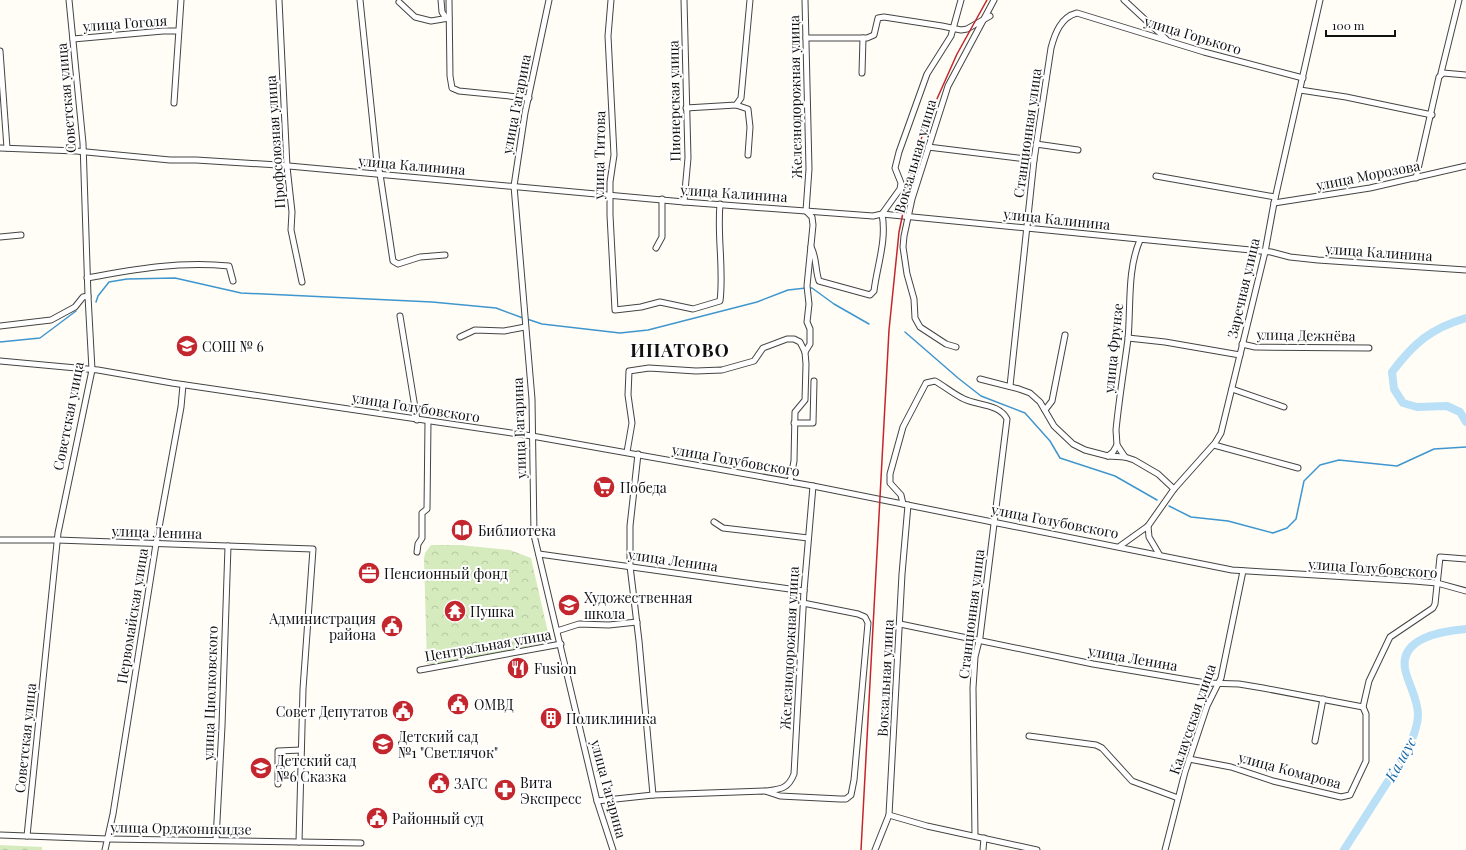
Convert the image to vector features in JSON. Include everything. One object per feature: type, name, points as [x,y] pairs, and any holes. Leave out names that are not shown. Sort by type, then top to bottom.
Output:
[{"type":"street","name":"Советская улица","points":[[27,836],[57,540],[71,463],[92,370],[87,278],[84,153],[69,0]]},
{"type":"street","name":"улица Гоголя","points":[[174,103],[181,0]]},
{"type":"street","name":"Профсоюзная улица","points":[[279,0],[287,166],[292,212],[291,230],[302,282]]},
{"type":"street","points":[[360,0],[377,163],[380,174],[393,263],[398,264],[429,256],[445,255]]},
{"type":"street","points":[[441,0],[442,12],[447,18]]},
{"type":"street","points":[[449,0],[447,18],[452,88],[459,92],[528,98]]},
{"type":"street","name":"улица Гагарина","points":[[549,0],[528,98],[514,186],[532,399],[534,535],[598,801],[613,850]]},
{"type":"street","name":"улица Титова","points":[[611,0],[608,36],[614,155],[610,194],[615,310],[641,308],[660,302],[693,309],[720,301],[722,283],[718,221],[720,204]]},
{"type":"street","name":"Пионерская улица","points":[[684,0],[688,158],[684,202]]},
{"type":"street","points":[[736,106],[742,98],[750,0]]},
{"type":"street","name":"Железнодорожная улица","points":[[805,0],[809,186],[806,211],[812,217],[807,288],[809,304],[807,322],[810,329],[810,344],[805,352]]},
{"type":"street","name":"Вокзальная улица","points":[[811,247],[816,256],[816,272],[819,282],[870,295],[874,291],[882,248],[884,225],[882,214],[900,189],[901,183],[895,168],[899,152],[927,74],[951,36],[961,0]]},
{"type":"street","name":"Вокзальная улица","points":[[956,346],[946,344],[920,327],[915,318],[914,299],[907,274],[903,247],[904,236],[912,199],[948,86],[994,0]]},
{"type":"street","points":[[1124,0],[1168,41]]},
{"type":"street","name":"Заречная улица","points":[[1120,546],[1148,526],[1174,489],[1214,445],[1221,433],[1265,252],[1275,197],[1320,0]]},
{"type":"street","points":[[1416,178],[1459,0]]},
{"type":"street","points":[[399,2],[415,17],[431,21],[447,18]]},
{"type":"street","name":"улица Горького","points":[[1077,12],[1204,52],[1303,78]]},
{"type":"street","name":"Станционная улица","points":[[1010,386],[1036,144],[1054,37],[1063,22],[1077,12]]},
{"type":"street","points":[[806,38],[863,38],[874,35],[878,18],[884,17],[961,30],[967,29],[990,16]]},
{"type":"street","name":"улица Гоголя","points":[[73,39],[148,32],[178,31]]},
{"type":"street","points":[[862,73],[863,38]]},
{"type":"street","points":[[0,51],[7,148]]},
{"type":"street","points":[[1440,75],[1466,75]]},
{"type":"street","points":[[1300,90],[1346,97],[1432,115]]},
{"type":"street","points":[[686,108],[736,106],[748,109],[750,116],[748,155]]},
{"type":"street","points":[[1036,144],[1078,150]]},
{"type":"street","points":[[928,147],[1034,160]]},
{"type":"street","name":"улица Калинина","points":[[0,148],[287,166],[610,194],[684,202],[873,216],[882,214],[1265,252],[1318,260],[1466,270]]},
{"type":"street","name":"улица Морозова","points":[[1274,203],[1315,198],[1416,178],[1466,166]]},
{"type":"street","points":[[1156,176],[1275,197]]},
{"type":"street","points":[[656,248],[662,237],[662,199]]},
{"type":"street","points":[[0,237],[21,235]]},
{"type":"street","name":"улица Фрунзе","points":[[1117,445],[1116,430],[1128,338],[1130,290],[1133,265],[1140,240]]},
{"type":"street","points":[[87,278],[142,267],[178,264],[212,264],[229,266],[233,281]]},
{"type":"street","points":[[0,326],[51,320],[75,307],[83,297],[88,296]]},
{"type":"street","points":[[400,316],[416,420]]},
{"type":"street","points":[[460,337],[475,330],[504,330],[525,325]]},
{"type":"street","points":[[1045,410],[1052,401],[1065,335]]},
{"type":"street","points":[[1128,338],[1165,342],[1240,356]]},
{"type":"street","points":[[627,452],[632,423],[628,394],[629,371],[649,368],[696,371],[722,370],[754,361],[763,348],[787,339],[800,342],[805,352],[805,400],[795,412],[794,461],[790,482]]},
{"type":"street","name":"улица Дежнёва","points":[[1242,344],[1255,347],[1369,348]]},
{"type":"street","name":"улица Голубовского","points":[[0,361],[92,370],[416,420],[532,436],[627,452],[813,486],[1243,571],[1437,583],[1466,591]]},
{"type":"street","points":[[980,379],[1010,386],[1030,393],[1040,402],[1054,426],[1073,444],[1108,456],[1125,457],[1146,466],[1158,474],[1174,489]]},
{"type":"street","points":[[794,423],[812,423],[814,381]]},
{"type":"street","name":"Станционная улица","points":[[906,505],[901,494],[890,484],[890,474],[903,427],[926,383],[935,381],[963,399],[999,410],[1003,413],[1007,419],[995,522],[979,641],[975,657],[975,836]]},
{"type":"street","name":"Первомайская улица","points":[[105,850],[156,544],[181,407],[183,385]]},
{"type":"street","points":[[1232,389],[1284,407]]},
{"type":"street","points":[[805,400],[813,400]]},
{"type":"street","points":[[417,552],[418,544],[422,538],[422,514],[427,509],[428,421]]},
{"type":"street","points":[[1108,456],[1113,452],[1117,445],[1125,457]]},
{"type":"street","points":[[1214,445],[1298,468]]},
{"type":"street","points":[[638,454],[630,526],[630,566],[637,622],[653,795]]},
{"type":"street","name":"Железнодорожная улица","points":[[765,791],[781,789],[791,783],[794,774],[803,603],[813,486]]},
{"type":"street","name":"Вокзальная улица","points":[[876,850],[889,816],[906,505]]},
{"type":"street","points":[[714,522],[724,528],[808,538]]},
{"type":"street","points":[[1148,526],[1149,536],[1159,554]]},
{"type":"street","name":"улица Ленина","points":[[0,540],[57,540],[313,549],[303,689],[301,750]]},
{"type":"street","name":"улица Циолковского","points":[[216,840],[222,726],[228,546]]},
{"type":"street","name":"улица Ленина","points":[[539,554],[804,591]]},
{"type":"street","name":"улица Комарова","points":[[1189,759],[1231,767],[1273,781],[1345,797],[1352,792],[1366,761],[1366,714],[1363,707],[1370,681],[1390,637],[1433,608],[1435,604],[1440,557],[1466,559]]},
{"type":"street","name":"Калаусская улица","points":[[1165,850],[1189,759],[1207,706],[1223,671],[1243,571]]},
{"type":"street","name":"Вокзальная улица","points":[[765,791],[780,796],[840,799],[851,795],[854,780],[868,623],[865,617],[858,614],[803,603]]},
{"type":"street","points":[[557,631],[578,624],[609,626],[637,622]]},
{"type":"street","name":"улица Ленина","points":[[900,624],[1093,664],[1217,684],[1239,684],[1363,707]]},
{"type":"street","name":"Центральная улица","points":[[420,670],[561,644]]},
{"type":"street","points":[[1315,740],[1323,700]]},
{"type":"street","points":[[1029,736],[1096,745],[1102,748],[1132,781],[1178,798]]},
{"type":"street","points":[[278,784],[278,751],[301,750],[299,842]]},
{"type":"street","points":[[598,801],[653,795],[765,791]]},
{"type":"street","points":[[889,816],[1037,850]]},
{"type":"street","name":"улица Орджоникидзе","points":[[0,835],[108,839],[361,843]]},
{"type":"street","points":[[983,850],[984,838]]},
{"type":"green space","points":[[431,545],[459,545],[510,550],[531,558],[549,637],[548,642],[429,667],[431,664],[427,664],[424,559],[425,553]]},
{"type":"green space","points":[[0,845],[42,847],[42,850],[0,850]]},
{"type":"waterway","points":[[96,302],[98,296],[109,282],[127,279],[175,278],[241,293],[432,302],[496,308],[523,318]]},
{"type":"waterway","points":[[527,319],[542,324],[620,333],[648,330],[757,302],[788,290],[806,288]]},
{"type":"waterway","points":[[809,288],[812,288],[834,304],[869,324]]},
{"type":"waterway","points":[[0,342],[40,338],[76,311]]},
{"type":"waterway","name":"Калаус","points":[[1466,318],[1443,327],[1424,338],[1415,345],[1392,372],[1394,389],[1403,403],[1417,407],[1447,406],[1460,412],[1466,422]]},
{"type":"waterway","points":[[905,332],[981,396],[1025,413],[1050,441],[1060,458],[1115,476],[1157,500]]},
{"type":"waterway","points":[[1169,506],[1191,517],[1228,521],[1273,533],[1287,528],[1296,519],[1304,481],[1320,465],[1339,460],[1397,466],[1434,449],[1466,447]]},
{"type":"waterway","name":"Калаус","points":[[1344,850],[1408,750],[1417,724],[1418,709],[1406,673],[1405,661],[1408,652],[1414,644],[1423,639],[1445,632],[1466,629]]},
{"type":"railway","points":[[861,850],[889,330],[899,232],[914,160],[928,119],[957,54],[987,0]]},
{"type":"place","name":"СОШ № 6","points":[[187,346]]},
{"type":"place","name":"Победа","points":[[604,487]]},
{"type":"place","name":"Библиотека","points":[[462,530]]},
{"type":"place","name":"Пенсионный фонд","points":[[369,573]]},
{"type":"place","name":"Художественная школа","points":[[569,605]]},
{"type":"place","name":"Пушка","points":[[455,611]]},
{"type":"place","name":"Администрация района","points":[[392,626]]},
{"type":"place","name":"Fusion","points":[[518,668]]},
{"type":"place","name":"ОМВД","points":[[458,704]]},
{"type":"place","name":"Совет Депутатов","points":[[403,711]]},
{"type":"place","name":"Поликлиника","points":[[551,718]]},
{"type":"place","name":"Детский сад №1 \"Светлячок\"","points":[[383,744]]},
{"type":"place","name":"Детский сад №6 Сказка","points":[[261,768]]},
{"type":"place","name":"ЗАГС","points":[[439,783]]},
{"type":"place","name":"Вита Экспресс","points":[[505,790]]},
{"type":"place","name":"Районный суд","points":[[377,818]]},
{"type":"district","name":"ИПАТОВО","points":[[680,350]]}]
